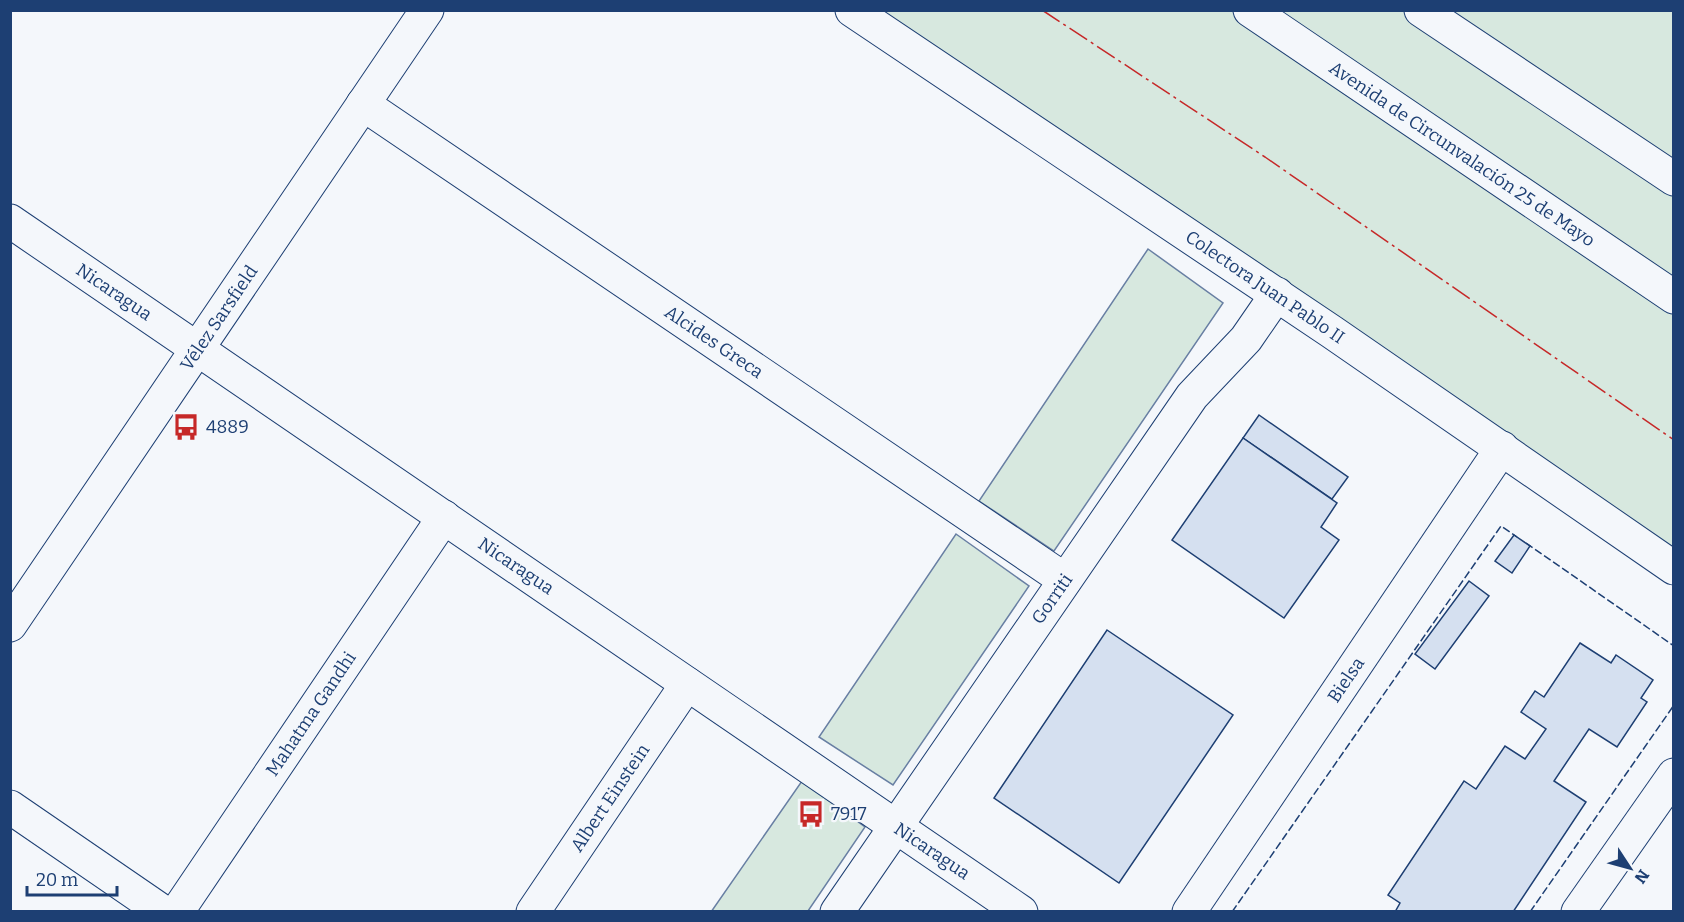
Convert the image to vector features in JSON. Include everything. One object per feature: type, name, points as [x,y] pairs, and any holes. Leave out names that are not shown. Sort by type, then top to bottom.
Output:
[{"type":"main road","name":"Vélez Sarsfield","points":[[10,625],[427,10]]},
{"type":"main road","name":"Colectora Juan Pablo II","points":[[852,10],[1277,294],[1674,568]]},
{"type":"main road","name":"Avenida de Circunvalación 25 de Mayo","points":[[1250,10],[1674,297]]},
{"type":"main road","points":[[1421,10],[1674,179]]},
{"type":"main road","name":"Alcides Greca","points":[[363,104],[1065,580]]},
{"type":"main road","name":"Nicaragua","points":[[10,221],[1020,912]]},
{"type":"main road","name":"Gorriti","points":[[837,912],[1192,396],[1246,339],[1277,294]]},
{"type":"main road","name":"Bielsa","points":[[1189,912],[1502,448]]},
{"type":"main road","name":"Mahatma Gandhi","points":[[177,912],[444,518]]},
{"type":"main road","name":"Albert Einstein","points":[[533,912],[687,684]]},
{"type":"main road","points":[[1578,912],[1674,775]]},
{"type":"main road","points":[[10,807],[164,912]]},
{"type":"shaded area","points":[[852,11],[1673,11],[1673,568]]},
{"type":"shaded area","points":[[1148,249],[1223,303],[1054,551],[979,501]]},
{"type":"shaded area","points":[[956,534],[1029,586],[893,785],[819,737]]},
{"type":"shaded area","points":[[802,781],[865,827],[808,911],[711,912]]},
{"type":"building","points":[[1259,415],[1348,477],[1332,499],[1243,438]]},
{"type":"building","points":[[1243,438],[1337,503],[1321,527],[1339,540],[1284,618],[1172,540]]},
{"type":"building","points":[[1514,535],[1530,546],[1512,573],[1495,561]]},
{"type":"building","points":[[1469,581],[1489,596],[1435,669],[1415,654]]},
{"type":"building","points":[[1107,630],[1233,715],[1119,883],[994,798]]},
{"type":"building","points":[[1580,643],[1611,663],[1616,655],[1653,680],[1641,698],[1647,702],[1617,747],[1589,729],[1554,781],[1586,802],[1513,912],[1395,912],[1400,903],[1388,895],[1464,781],[1476,789],[1505,746],[1525,759],[1546,729],[1521,712],[1535,691],[1544,697]]},
{"type":"fence","points":[[1232,912],[1501,526],[1517,537]]},
{"type":"fence","points":[[1526,543],[1674,646]]},
{"type":"fence","points":[[1530,912],[1674,705]]},
{"type":"power","points":[[1042,10],[1265,157],[1674,440]]},
{"type":"place","name":"4889","points":[[186,427]]},
{"type":"place","name":"7917","points":[[811,814]]}]
